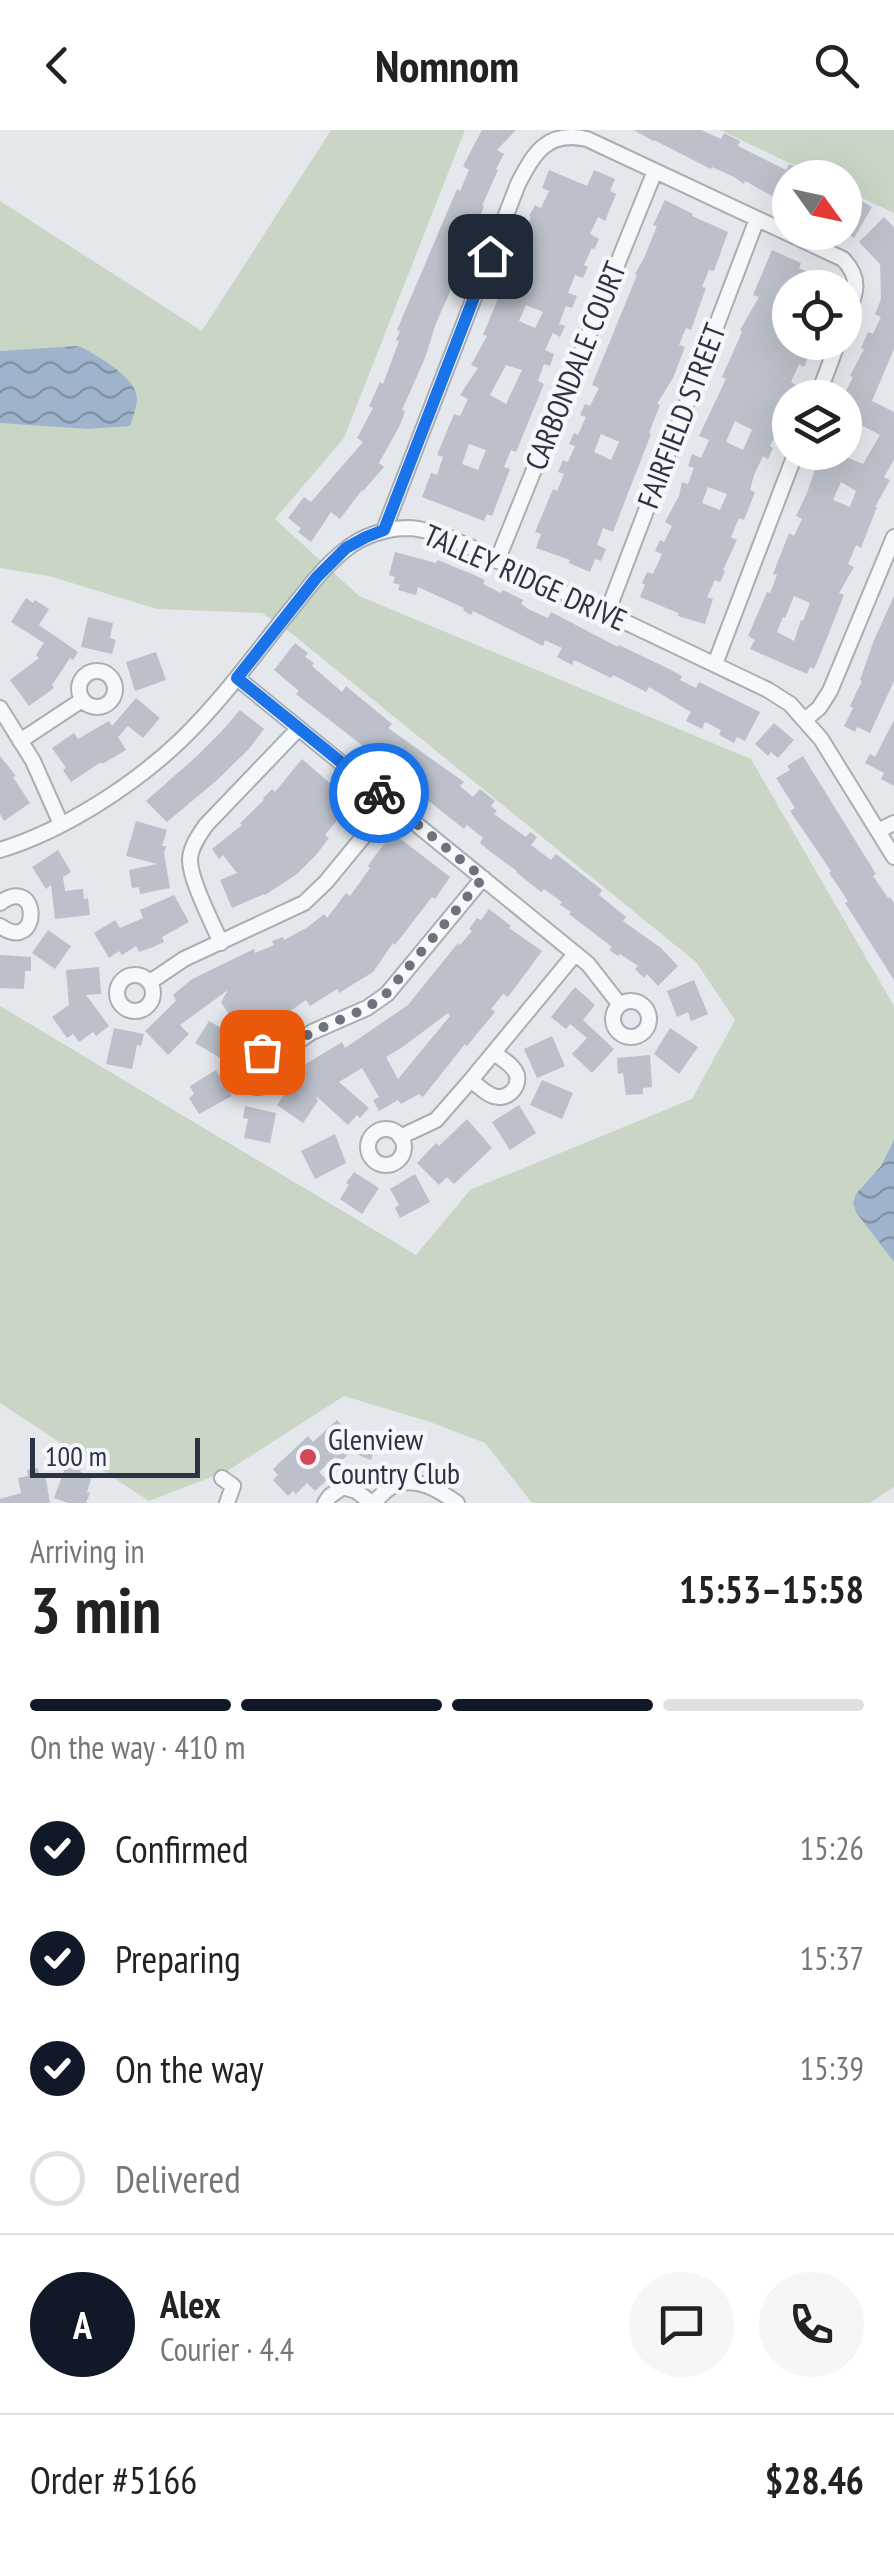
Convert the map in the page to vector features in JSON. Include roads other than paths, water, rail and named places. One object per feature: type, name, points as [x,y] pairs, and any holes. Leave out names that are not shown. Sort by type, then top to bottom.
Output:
[{"type":"street","points":[[384,530],[518,184],[529,162],[557,137],[583,134],[843,259],[853,270]]},
{"type":"street","name":"CARBONDALE COURT","points":[[497,561],[655,171]]},
{"type":"street","name":"FAIRFIELD STREET","points":[[607,613],[757,219]]},
{"type":"street","points":[[715,664],[789,470]]},
{"type":"street","name":"TALLEY RIDGE DRIVE","points":[[0,850],[61,824],[126,784],[180,740],[346,548],[384,530],[410,528],[434,533],[497,561],[715,664],[790,704],[821,739],[894,857]]},
{"type":"street","points":[[806,719],[819,708],[830,690],[894,538]]},
{"type":"street","points":[[237,678],[588,964],[620,1005]]},
{"type":"street","points":[[20,741],[82,700]]},
{"type":"street","points":[[0,708],[33,761],[61,824]]},
{"type":"street","points":[[220,942],[192,873],[190,858],[196,839],[298,729]]},
{"type":"street","points":[[150,982],[184,959],[304,904],[391,803]]},
{"type":"street","points":[[878,832],[894,823]]},
{"type":"street","points":[[273,1058],[312,1032],[367,1008],[386,994],[483,878]]},
{"type":"street","points":[[0,903],[10,897],[21,898],[30,906],[32,917],[21,931],[10,932],[0,926]]},
{"type":"street","points":[[400,1137],[436,1120],[576,954]]},
{"type":"street","points":[[471,1080],[498,1098],[513,1091],[514,1068],[494,1052]]},
{"type":"street","points":[[222,1478],[233,1486],[227,1503]]},
{"type":"street","points":[[325,1503],[342,1487],[356,1491],[372,1503],[393,1485],[418,1482],[457,1503]]},
{"type":"water","points":[[78,346],[111,365],[133,386],[137,401],[130,426],[88,429],[0,423],[0,351]]},
{"type":"water","points":[[894,1140],[894,1262],[853,1203],[856,1194],[881,1166]]},
{"type":"place","name":"Glenview Country Club","points":[[308,1457]]}]
